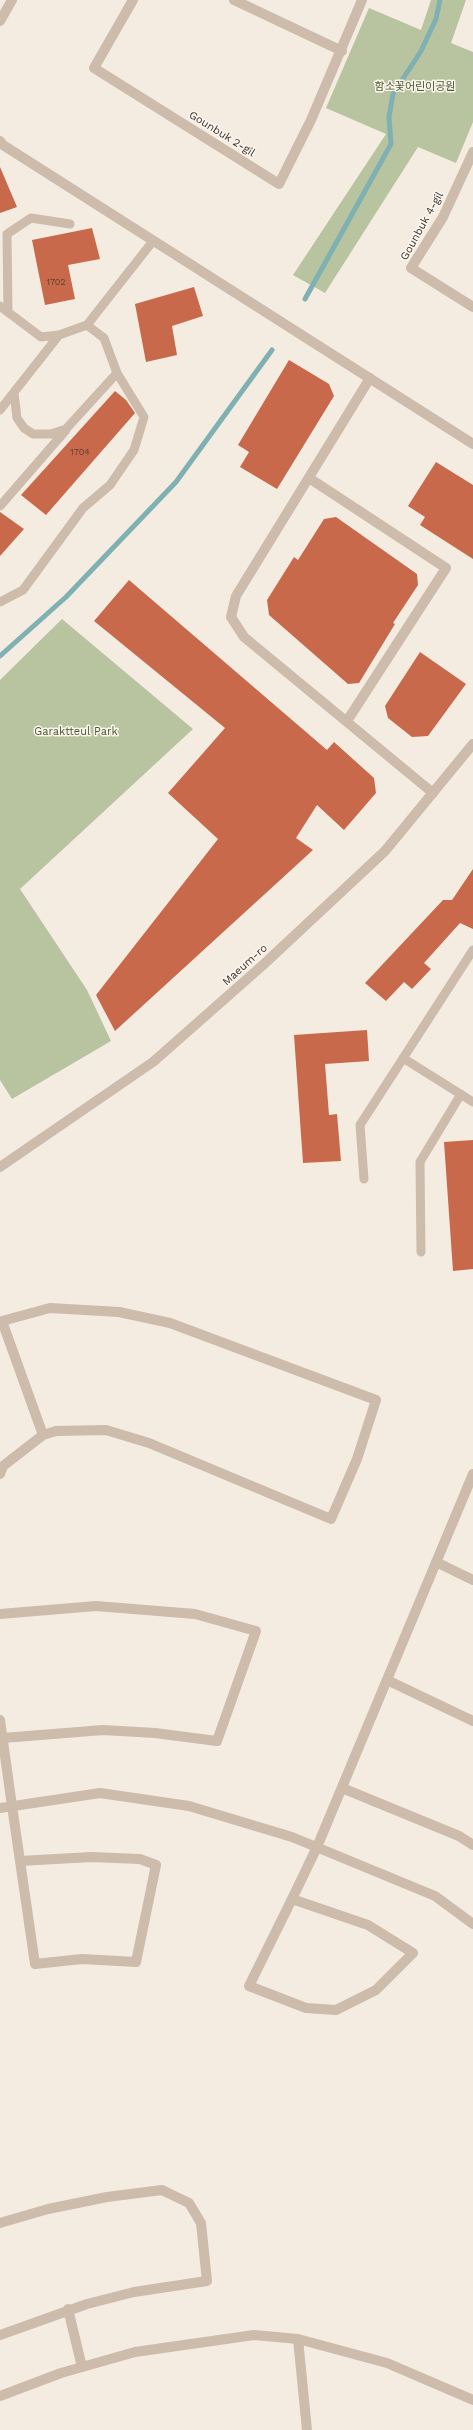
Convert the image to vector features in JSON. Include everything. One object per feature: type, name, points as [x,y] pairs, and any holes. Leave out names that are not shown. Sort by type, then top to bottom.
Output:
[{"type":"street","points":[[0,21],[12,0]]},
{"type":"street","name":"Gounbuk 2-gil","points":[[133,0],[94,68],[279,184],[342,51],[362,0]]},
{"type":"street","points":[[234,0],[342,51]]},
{"type":"street","points":[[1,144],[473,444]]},
{"type":"street","name":"Gounbuk 4-gil","points":[[473,152],[470,165],[443,217],[411,268],[473,307]]},
{"type":"street","points":[[370,378],[236,596],[231,617],[244,637],[433,793]]},
{"type":"street","points":[[309,478],[446,568],[347,721]]},
{"type":"street","name":"Maeum-ro","points":[[0,1167],[153,1062],[263,965],[385,851],[473,744]]},
{"type":"street","points":[[0,1474],[4,1466],[43,1435],[56,1431],[106,1430],[149,1442],[331,1520],[357,1459],[376,1400],[170,1323],[119,1312],[50,1308],[2,1321],[43,1435]]},
{"type":"street","points":[[292,1899],[368,1926],[414,1953],[376,1990],[336,2010],[306,2008],[249,1986],[317,1847],[473,1474]]},
{"type":"street","points":[[436,1562],[473,1580]]},
{"type":"street","points":[[0,1614],[96,1606],[195,1614],[256,1631],[217,1741],[155,1733],[103,1730],[2,1738]]},
{"type":"street","points":[[387,1680],[473,1721]]},
{"type":"street","points":[[0,1720],[2,1738],[35,1964],[82,1960],[136,1962],[156,1865],[140,1859],[91,1857],[20,1861]]},
{"type":"street","points":[[342,1788],[458,1836],[473,1845]]},
{"type":"street","points":[[0,1808],[100,1794],[189,1806],[292,1837],[435,1896],[473,1924]]},
{"type":"street","points":[[0,2223],[48,2209],[107,2197],[162,2190],[189,2203],[201,2223],[207,2280],[134,2292],[68,2309],[0,2335]]},
{"type":"street","points":[[68,2309],[82,2367]]},
{"type":"street","points":[[0,2396],[82,2367],[135,2352],[254,2335],[298,2339],[387,2363],[473,2400]]},
{"type":"street","points":[[298,2339],[308,2430]]},
{"type":"lane","points":[[8,312],[7,234],[31,218],[70,224]]},
{"type":"lane","points":[[0,306],[41,337],[59,336],[87,325],[153,241]]},
{"type":"lane","points":[[0,602],[24,590],[83,508],[110,485],[134,450],[144,417],[117,373],[104,338],[87,325]]},
{"type":"lane","points":[[0,410],[59,336]]},
{"type":"lane","points":[[0,506],[66,429],[117,373]]},
{"type":"lane","points":[[14,392],[17,418],[24,428],[33,434],[51,434],[66,429]]},
{"type":"lane","points":[[364,1179],[360,1125],[473,950]]},
{"type":"lane","points":[[403,1058],[473,1102]]},
{"type":"lane","points":[[421,1252],[420,1162],[462,1094]]},
{"type":"green space","name":"함소꽃어린이공원","points":[[431,0],[466,0],[451,43],[473,52],[473,122],[456,163],[418,147],[325,293],[293,275],[386,134],[326,108],[369,8],[421,30]]},
{"type":"green space","name":"Garaktteul Park","points":[[62,619],[193,729],[20,889],[87,990],[111,1041],[12,1099],[0,1080],[0,680]]},
{"type":"building","points":[[0,167],[17,207],[0,213]]},
{"type":"building","points":[[92,228],[100,259],[68,265],[75,299],[45,305],[32,240]]},
{"type":"building","points":[[194,287],[203,316],[172,326],[177,355],[146,362],[135,304]]},
{"type":"building","points":[[289,360],[329,384],[334,396],[277,489],[240,467],[249,452],[238,445]]},
{"type":"building","points":[[115,391],[126,400],[135,413],[46,515],[21,495]]},
{"type":"building","points":[[436,462],[473,485],[473,559],[420,525],[425,517],[408,506]]},
{"type":"building","points":[[0,512],[24,529],[0,556]]},
{"type":"building","points":[[336,517],[417,574],[418,585],[393,623],[395,624],[359,683],[348,684],[269,615],[267,600],[294,557],[298,560],[324,519]]},
{"type":"building","points":[[129,580],[327,750],[334,742],[374,778],[376,793],[344,830],[317,805],[296,838],[313,850],[115,1031],[96,995],[218,839],[168,793],[225,728],[94,621]]},
{"type":"building","points":[[420,652],[466,684],[428,736],[412,737],[388,718],[385,706]]},
{"type":"building","points":[[473,869],[473,929],[460,923],[424,963],[431,969],[412,989],[404,982],[386,1001],[365,983],[443,900],[452,900]]},
{"type":"building","points":[[367,1030],[369,1061],[325,1064],[329,1115],[337,1114],[341,1161],[303,1163],[294,1035]]},
{"type":"building","points":[[473,1140],[473,1269],[453,1271],[444,1142]]},
{"type":"waterway","points":[[305,299],[391,144],[389,117],[393,94],[421,51],[436,19],[440,0]]},
{"type":"waterway","points":[[0,656],[66,597],[176,482],[272,350]]}]
